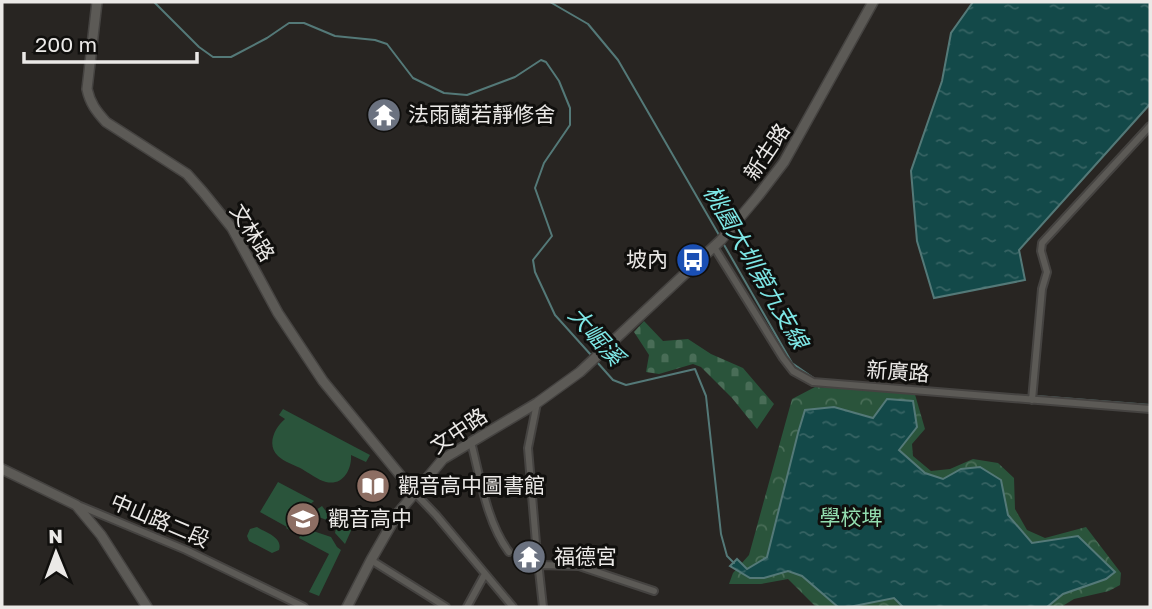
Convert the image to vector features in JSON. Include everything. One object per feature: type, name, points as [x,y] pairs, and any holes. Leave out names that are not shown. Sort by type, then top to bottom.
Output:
[{"type":"street","name":"文林路","points":[[97,2],[87,89],[90,101],[106,121],[187,174],[203,192],[232,228],[278,313],[323,381],[414,492]]},
{"type":"street","name":"新生路","points":[[537,403],[594,359],[714,247],[758,197],[784,162],[873,2]]},
{"type":"street","points":[[1032,400],[1042,289],[1047,272],[1041,251],[1042,243],[1150,126]]},
{"type":"street","name":"新廣路","points":[[714,247],[783,358],[793,371],[813,382],[1150,409]]},
{"type":"street","name":"文中路","points":[[347,607],[398,513],[443,459],[537,403]]},
{"type":"street","points":[[537,403],[528,449],[543,607]]},
{"type":"street","points":[[471,442],[486,500],[500,540],[509,552]]},
{"type":"street","name":"中山路二段","points":[[2,469],[76,505],[187,550],[304,607]]},
{"type":"street","points":[[414,492],[513,607]]},
{"type":"street","points":[[76,505],[101,535],[148,607]]},
{"type":"street","points":[[371,559],[446,607]]},
{"type":"street","points":[[539,565],[579,566],[654,590]]},
{"type":"street","points":[[467,607],[485,575]]},
{"type":"green space","points":[[644,321],[663,341],[688,339],[711,354],[743,368],[774,404],[757,429],[732,398],[701,367],[693,364],[659,374],[646,372],[649,355],[634,332]]},
{"type":"green space","name":"學校埤","points":[[815,387],[914,391],[925,429],[912,444],[913,456],[931,471],[950,469],[973,459],[998,463],[1014,478],[1015,509],[1027,530],[1045,538],[1086,527],[1121,573],[1120,585],[1109,591],[1074,599],[1061,607],[816,607],[788,579],[761,584],[729,584],[733,573],[749,555],[792,399]]},
{"type":"green space","points":[[283,409],[370,455],[366,462],[351,455],[350,466],[345,475],[332,483],[320,480],[283,460],[274,452],[272,442],[275,431],[285,419],[279,415]]},
{"type":"green space","points":[[278,482],[314,501],[304,508],[295,522],[298,524],[293,532],[260,512]]},
{"type":"green space","points":[[322,506],[334,514],[351,509],[359,513],[345,544],[335,533],[336,528],[332,526],[332,522],[316,516],[316,510]]},
{"type":"green space","points":[[257,527],[279,542],[279,550],[272,553],[249,541],[247,536],[250,529]]},
{"type":"green space","points":[[304,528],[331,537],[341,550],[319,596],[309,592],[329,554],[299,538]]},
{"type":"water","points":[[973,2],[1150,2],[1150,104],[1019,250],[1025,280],[934,298],[917,241],[911,171],[942,81],[951,33]]},
{"type":"water","name":"學校埤","points":[[887,399],[913,401],[917,427],[899,450],[925,473],[943,479],[961,469],[980,467],[1001,480],[1008,515],[1032,543],[1078,536],[1115,572],[1106,579],[1063,594],[1047,607],[903,607],[894,598],[838,607],[802,576],[788,571],[764,578],[750,578],[730,566],[737,559],[747,569],[767,557],[805,410],[834,407],[873,418]]},
{"type":"waterway","name":"大崛溪","points":[[154,2],[199,47],[213,57],[231,57],[289,23],[304,23],[335,36],[375,40],[387,44],[413,78],[444,93],[467,95],[515,77],[541,60],[546,62],[559,81],[570,108],[570,125],[544,163],[535,188],[552,236],[533,260],[535,272],[555,315],[591,355]]},
{"type":"waterway","name":"桃園大圳第九支線","points":[[550,2],[588,24],[618,60],[719,235]]},
{"type":"waterway","name":"桃園大圳第九支線","points":[[723,243],[792,363],[815,379]]},
{"type":"waterway","name":"大崛溪","points":[[597,362],[613,380],[626,385],[695,369],[706,396],[721,534],[727,556],[734,563]]},
{"type":"waterway","name":"桃園大圳第九支線","points":[[984,393],[1031,396]]},
{"type":"waterway","name":"桃園大圳第九支線","points":[[1036,396],[1150,405]]},
{"type":"place","name":"法雨蘭若靜修舍","points":[[384,115]]},
{"type":"place","name":"坡內","points":[[693,260]]},
{"type":"place","name":"觀音高中圖書館","points":[[373,486]]},
{"type":"place","name":"觀音高中","points":[[303,519]]},
{"type":"place","name":"福德宮","points":[[529,557]]}]
